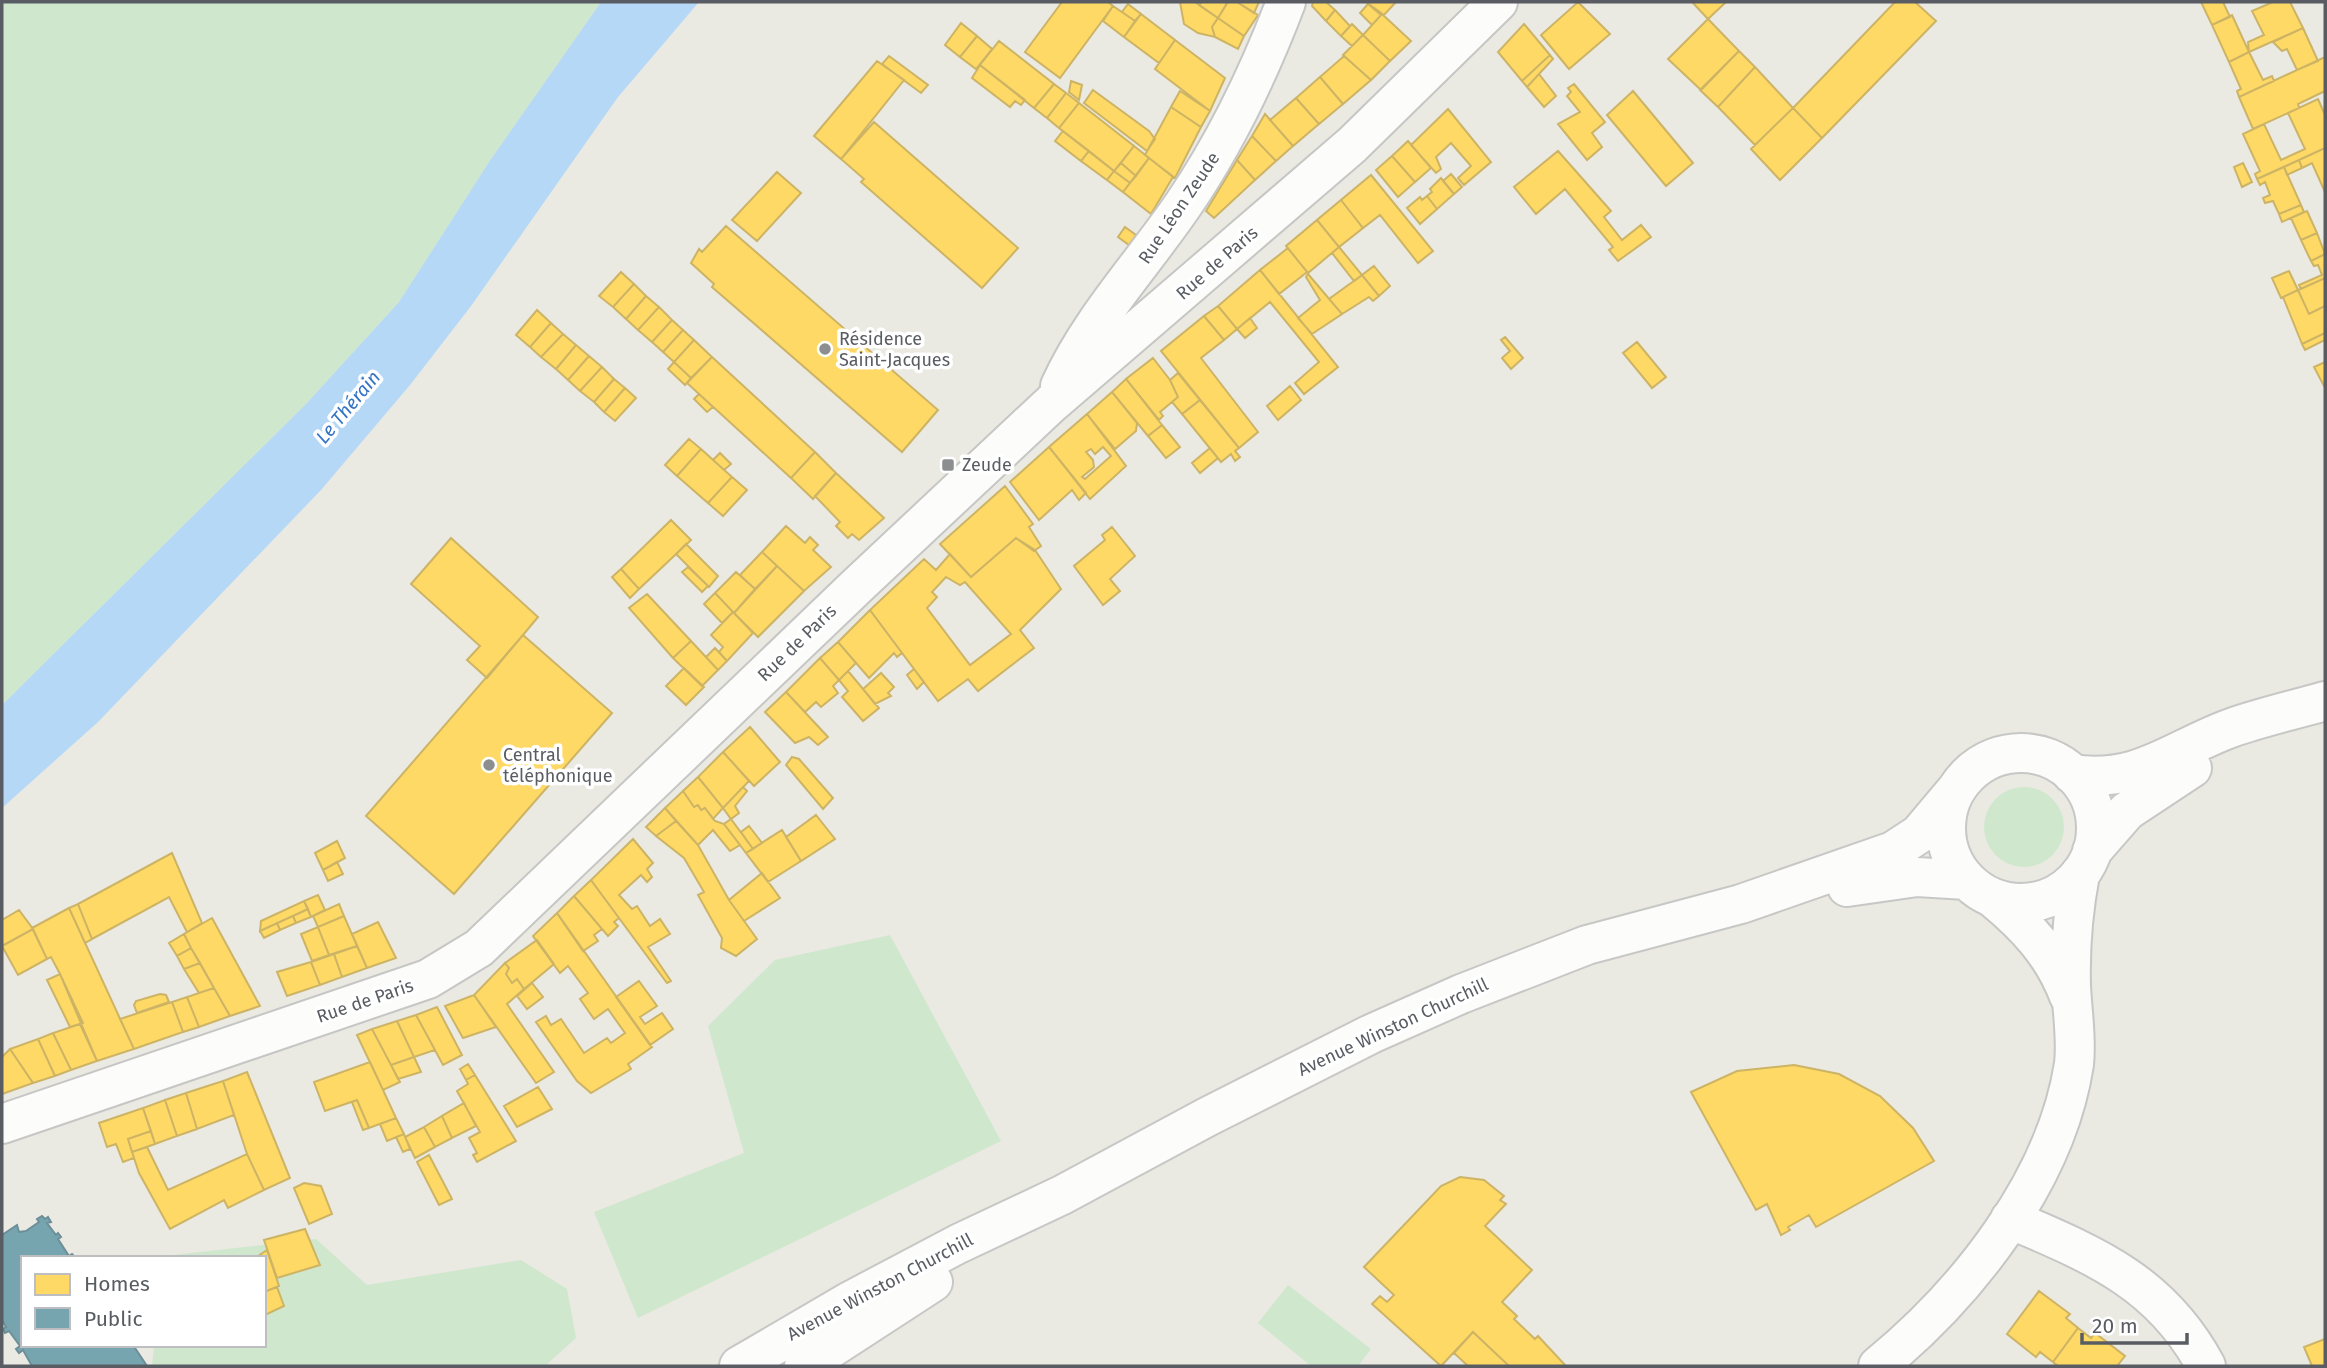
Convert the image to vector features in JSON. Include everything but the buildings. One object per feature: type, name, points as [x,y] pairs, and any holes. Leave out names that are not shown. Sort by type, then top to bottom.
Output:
[{"type":"street","name":"Rue Léon Zeude","points":[[1052,404],[1083,344],[1183,206],[1222,142],[1253,82],[1286,2]]},
{"type":"street","name":"Rue de Paris","points":[[2,1124],[428,979],[463,959],[496,934],[858,585],[1052,404],[1352,145],[1498,2]]},
{"type":"street","points":[[2072,774],[2109,776],[2136,771],[2232,728],[2315,704]]},
{"type":"street","points":[[1980,889],[2018,903],[2044,900],[2061,891],[2116,822],[2155,790],[2315,704]]},
{"type":"street","points":[[1878,1366],[1948,1302],[2010,1219],[2050,1143],[2074,1063],[2071,937],[2086,862],[2095,838],[2094,813],[2088,794],[2072,774],[2039,755],[2007,754],[1977,766],[1956,790],[1947,814],[1945,834],[1952,859],[1980,889],[2036,938],[2057,969],[2072,1004]]},
{"type":"street","name":"Avenue Winston Churchill","points":[[739,1366],[852,1300],[958,1244],[1062,1195],[1322,1057],[1461,993],[1587,945],[1741,904],[1846,869],[1907,844],[1928,825],[1956,790]]},
{"type":"street","name":"Avenue Winston Churchill","points":[[1741,904],[1902,878],[1980,889]]},
{"type":"street","name":"Avenue Winston Churchill","points":[[804,1366],[1062,1195]]},
{"type":"street","points":[[2010,1219],[2095,1257],[2139,1284],[2173,1316],[2206,1366]]},
{"type":"green space","points":[[2,2],[601,2],[491,159],[399,302],[306,404],[2,705]]},
{"type":"green space","points":[[2024,787],[2039,790],[2052,799],[2061,812],[2064,827],[2061,842],[2052,855],[2039,864],[2024,867],[2009,864],[1996,855],[1987,842],[1984,827],[1987,812],[1996,799],[2009,790]]},
{"type":"green space","points":[[890,935],[1001,1141],[638,1318],[594,1212],[744,1153],[708,1026],[775,960]]},
{"type":"green space","points":[[316,1239],[367,1285],[521,1260],[567,1289],[576,1338],[545,1366],[152,1366],[154,1347],[266,1347],[266,1256],[164,1256]]},
{"type":"green space","points":[[1288,1285],[1371,1349],[1358,1366],[1311,1366],[1258,1323]]},
{"type":"water","name":"Le Thérain","points":[[601,2],[699,2],[618,97],[471,306],[410,385],[321,490],[98,722],[2,808],[2,705],[306,404],[399,302],[491,159]]},
{"type":"place","name":"Résidence Saint-Jacques","points":[[825,349]]},
{"type":"place","name":"Zeude","points":[[948,465]]},
{"type":"place","name":"Central téléphonique","points":[[489,765]]}]
